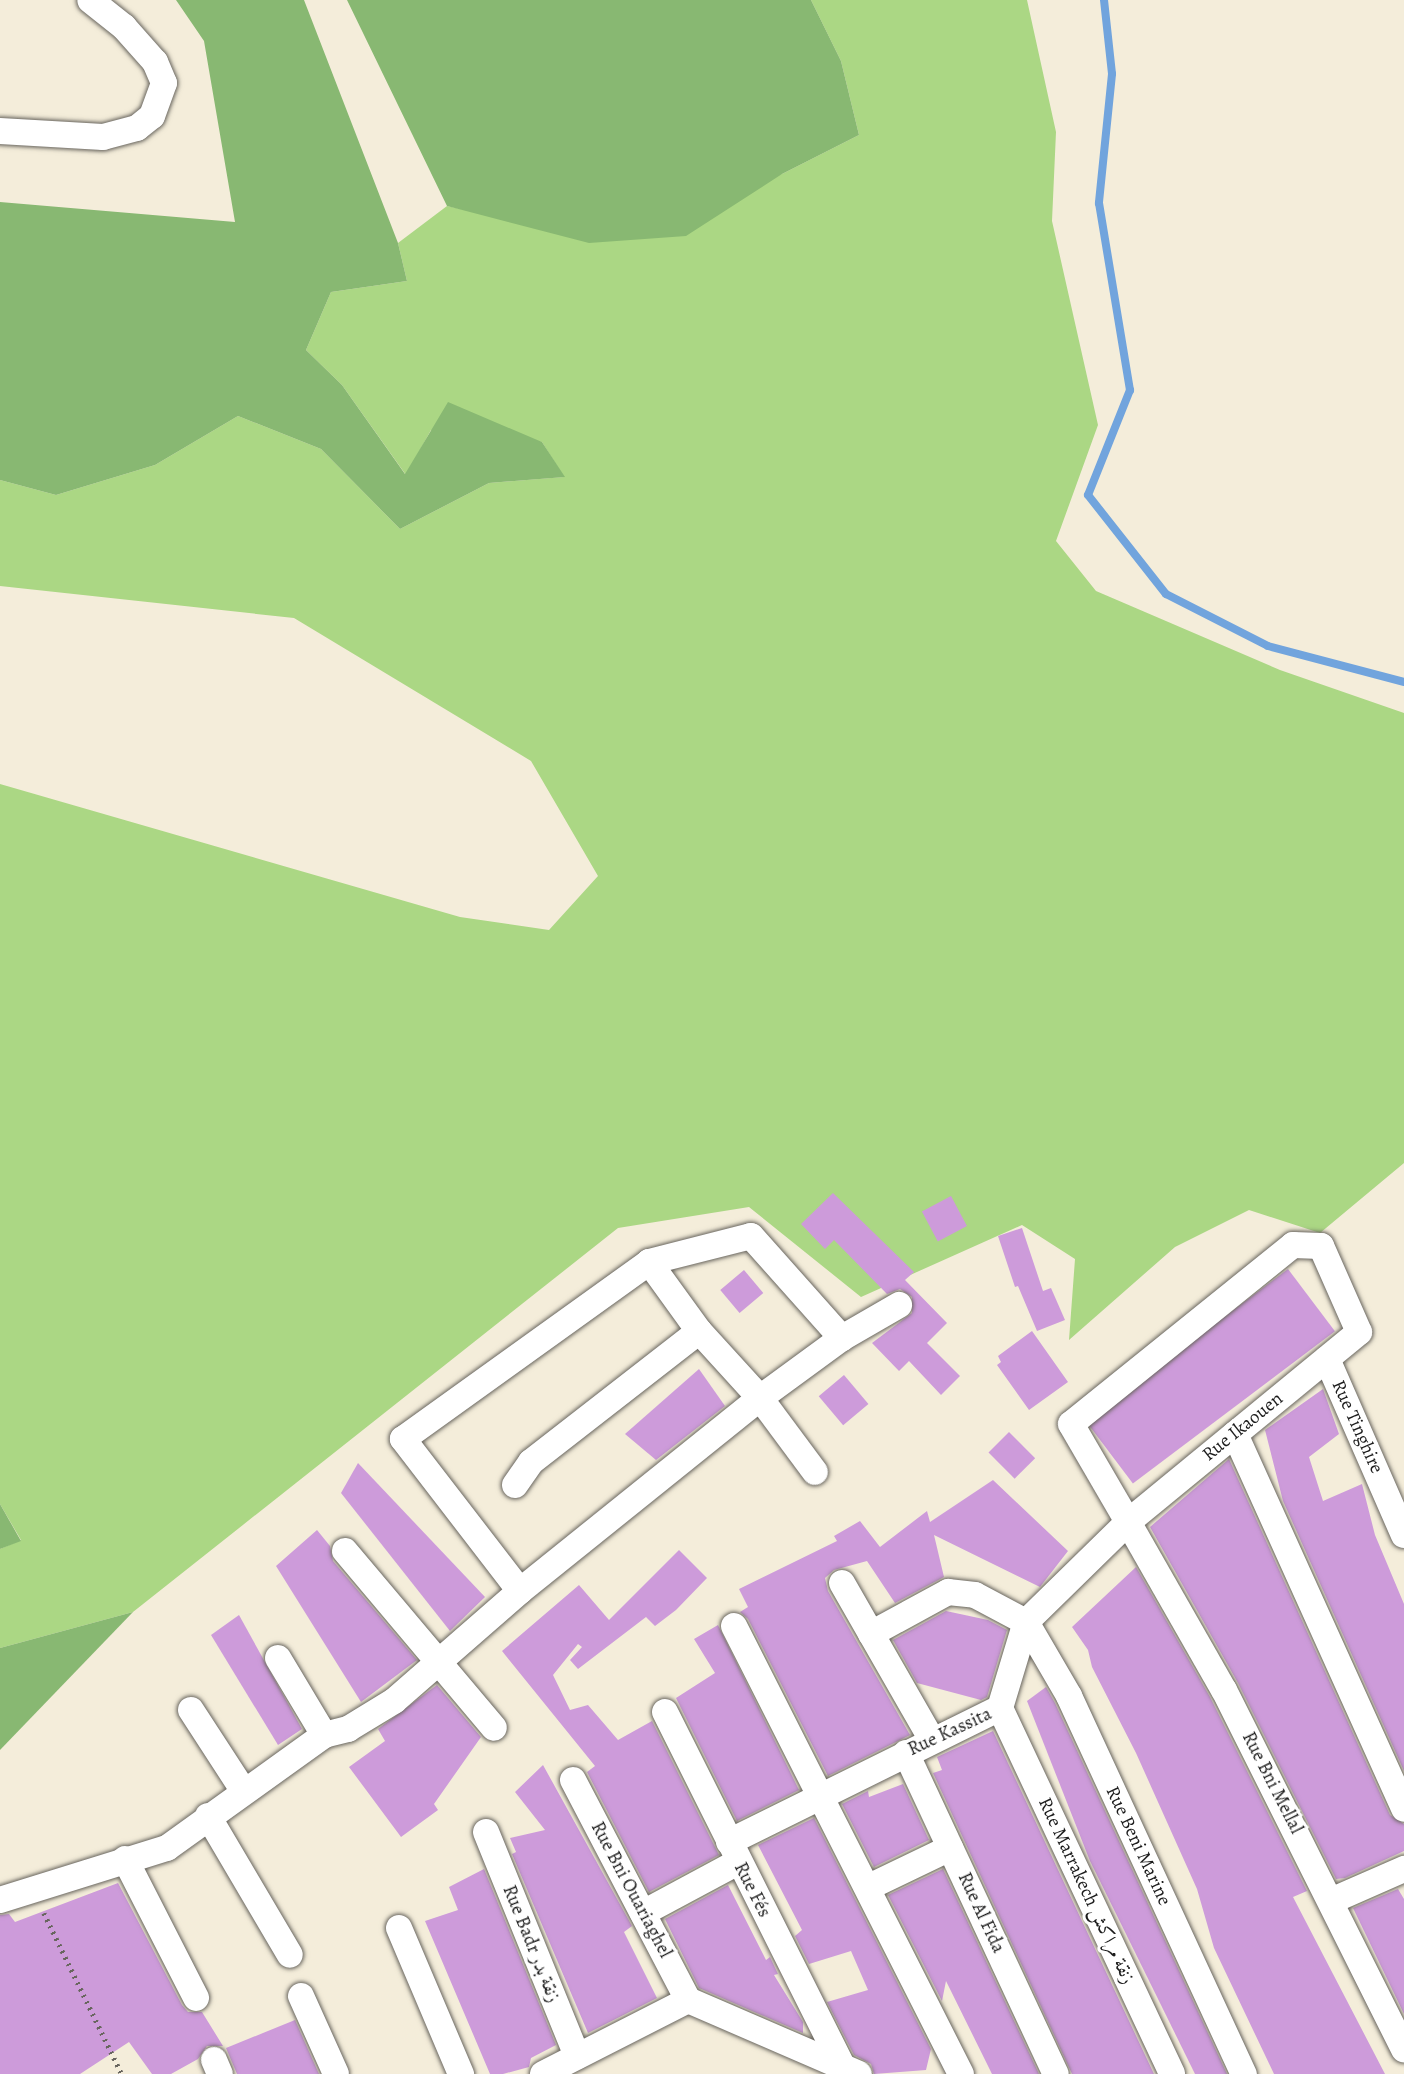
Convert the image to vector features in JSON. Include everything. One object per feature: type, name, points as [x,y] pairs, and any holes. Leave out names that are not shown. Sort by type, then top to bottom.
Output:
[{"type":"street","points":[[0,131],[103,137],[137,128],[152,116],[164,83],[155,62],[124,27],[90,0]]},
{"type":"street","points":[[520,1591],[403,1439],[649,1262],[751,1236],[842,1338]]},
{"type":"street","name":"Rue Bni Mellal","points":[[1359,1332],[1321,1246],[1293,1245],[1071,1424],[1224,1690],[1404,2049]]},
{"type":"street","points":[[649,1262],[699,1331],[760,1398],[816,1472]]},
{"type":"street","points":[[13,1896],[125,1859],[167,1849],[243,1790],[324,1735],[348,1728],[374,1713],[437,1665],[520,1591],[760,1398],[842,1338],[900,1305]]},
{"type":"street","points":[[515,1485],[531,1462],[699,1331]]},
{"type":"street","name":"Rue Ikaouen","points":[[1128,1522],[1359,1332]]},
{"type":"street","name":"Rue Tinghire","points":[[1327,1359],[1404,1535]]},
{"type":"street","points":[[1235,1434],[1404,1809]]},
{"type":"street","name":"Rue Kassita","points":[[643,1913],[823,1794],[1000,1708],[1026,1622],[1128,1522]]},
{"type":"street","points":[[345,1551],[437,1665],[494,1728]]},
{"type":"street","points":[[842,1583],[932,1740]]},
{"type":"street","points":[[871,1634],[947,1592],[975,1595],[1026,1622]]},
{"type":"street","name":"Rue Beni Marine","points":[[1026,1622],[1069,1696],[1244,2074]]},
{"type":"street","points":[[734,1626],[823,1794],[961,2074]]},
{"type":"street","points":[[278,1658],[324,1735]]},
{"type":"street","name":"Rue Marrakech زنقة مراكش","points":[[1000,1708],[1172,2074]]},
{"type":"street","points":[[191,1710],[243,1790]]},
{"type":"street","name":"Rue Fés","points":[[665,1712],[734,1852],[850,2070]]},
{"type":"street","name":"Rue Al Fida","points":[[906,1753],[1056,2074]]},
{"type":"street","name":"Rue Bni Ouariaghel","points":[[573,1780],[688,2000]]},
{"type":"street","points":[[208,1816],[290,1955]]},
{"type":"street","name":"Rue Badr زنقة بدر","points":[[486,1832],[577,2056]]},
{"type":"street","points":[[869,1888],[950,1848]]},
{"type":"street","points":[[125,1859],[196,1998]]},
{"type":"street","points":[[1332,1901],[1404,1869]]},
{"type":"street","points":[[398,1928],[461,2074]]},
{"type":"street","points":[[301,1996],[336,2074]]},
{"type":"street","points":[[542,2074],[688,2000],[850,2070]]},
{"type":"street","points":[[940,2074],[947,2047]]},
{"type":"path","points":[[13,1896],[121,2074]]},
{"type":"green space","points":[[176,0],[304,0],[398,243],[407,281],[331,292],[306,350],[342,385],[405,474],[448,402],[542,442],[565,477],[489,483],[400,529],[321,449],[238,416],[155,465],[56,495],[0,480],[0,202],[235,222],[204,41]]},
{"type":"green space","points":[[347,0],[811,0],[841,61],[859,135],[782,174],[686,236],[589,243],[447,206]]},
{"type":"green space","points":[[811,0],[1027,0],[1056,132],[1052,221],[1098,425],[1056,541],[1096,591],[1280,670],[1404,713],[1404,1163],[1320,1233],[1249,1210],[1175,1247],[1069,1340],[1075,1259],[1022,1225],[861,1297],[749,1207],[618,1228],[133,1612],[0,1648],[0,1549],[21,1540],[0,1504],[0,784],[460,917],[549,930],[598,876],[531,761],[294,618],[0,586],[0,480],[56,495],[155,465],[238,416],[321,449],[400,529],[489,483],[564,477],[542,442],[431,430],[406,475],[342,385],[306,350],[331,292],[407,281],[398,243],[447,206],[494,216],[782,174],[859,135],[841,61]]},
{"type":"green space","points":[[0,1504],[21,1541],[0,1549]]},
{"type":"green space","points":[[133,1612],[0,1750],[0,1648]]},
{"type":"building","points":[[833,1193],[914,1272],[905,1280],[947,1323],[927,1343],[960,1376],[941,1395],[909,1361],[899,1371],[872,1343],[912,1313],[912,1297],[900,1289],[887,1294],[834,1240],[825,1249],[801,1224]]},
{"type":"building","points":[[951,1196],[967,1226],[938,1242],[922,1211]]},
{"type":"building","points":[[1022,1228],[1043,1291],[1051,1288],[1065,1320],[1037,1331],[1018,1286],[1015,1287],[998,1236]]},
{"type":"building","points":[[1288,1269],[1335,1331],[1133,1484],[1086,1421]]},
{"type":"building","points":[[744,1270],[763,1293],[740,1313],[720,1290]]},
{"type":"building","points":[[1032,1331],[1068,1382],[1029,1410],[997,1365],[1001,1362],[998,1356]]},
{"type":"building","points":[[699,1369],[725,1406],[656,1460],[625,1434]]},
{"type":"building","points":[[844,1375],[868,1404],[843,1425],[819,1396]]},
{"type":"building","points":[[1323,1389],[1339,1434],[1309,1457],[1323,1501],[1362,1484],[1375,1535],[1404,1604],[1404,1771],[1283,1501],[1265,1430]]},
{"type":"building","points":[[1009,1432],[1035,1458],[1015,1479],[988,1453]]},
{"type":"building","points":[[1229,1459],[1390,1815],[1404,1824],[1404,1851],[1345,1878],[1336,1879],[1238,1683],[1150,1527]]},
{"type":"building","points":[[358,1463],[485,1597],[450,1631],[341,1493]]},
{"type":"building","points":[[993,1480],[1068,1551],[1040,1587],[934,1535],[944,1577],[895,1603],[867,1561],[834,1570],[825,1578],[828,1591],[910,1735],[828,1776],[748,1619],[740,1612],[748,1607],[739,1589],[837,1541],[834,1536],[860,1521],[880,1547],[927,1511],[930,1522]]},
{"type":"building","points":[[317,1530],[330,1546],[333,1561],[417,1660],[361,1702],[276,1566]]},
{"type":"building","points":[[679,1550],[707,1578],[676,1610],[655,1626],[646,1617],[578,1669],[570,1660],[582,1647],[578,1644],[553,1675],[570,1710],[588,1705],[618,1740],[652,1721],[719,1855],[649,1892],[587,1772],[595,1766],[502,1651],[579,1585],[609,1620]]},
{"type":"building","points":[[1136,1567],[1210,1697],[1307,1891],[1293,1897],[1385,2074],[1274,2074],[1214,1948],[1197,1889],[1136,1753],[1092,1667],[1088,1650],[1072,1627]]},
{"type":"building","points":[[946,1611],[988,1620],[1007,1630],[987,1697],[981,1700],[917,1683],[893,1640]]},
{"type":"building","points":[[239,1615],[302,1729],[278,1745],[211,1635]]},
{"type":"building","points":[[718,1625],[799,1790],[737,1821],[676,1698],[715,1673],[694,1639]]},
{"type":"building","points":[[437,1685],[481,1737],[434,1804],[438,1810],[401,1837],[349,1767],[385,1741],[378,1729]]},
{"type":"building","points":[[1046,1687],[1227,2074],[1195,2074],[1090,1861],[1027,1701]]},
{"type":"building","points":[[993,1731],[1154,2074],[1072,2074],[933,1773],[942,1770],[937,1757]]},
{"type":"building","points":[[543,1765],[632,1926],[624,1932],[657,1998],[588,2033],[512,1854],[516,1852],[510,1838],[545,1830],[515,1792]]},
{"type":"building","points":[[903,1784],[929,1840],[874,1867],[842,1804],[868,1791],[869,1797]]},
{"type":"building","points":[[814,1818],[931,2049],[926,2070],[874,2074],[871,2064],[854,2055],[827,2002],[868,1990],[851,1951],[809,1964],[795,1936],[802,1930],[758,1845]]},
{"type":"building","points":[[484,1869],[556,2045],[531,2058],[529,2067],[503,2074],[490,2074],[425,1921],[458,1910],[449,1887]]},
{"type":"building","points":[[943,1869],[1039,2074],[992,2074],[946,1981],[942,2001],[888,1895]]},
{"type":"building","points":[[118,1883],[182,2005],[188,2012],[202,2012],[223,2046],[207,2046],[198,2059],[171,2074],[152,2074],[129,2042],[80,2074],[0,2074],[0,1915],[9,1914],[15,1922]]},
{"type":"building","points":[[728,1885],[766,1960],[770,1957],[778,1974],[774,1975],[803,2022],[803,2033],[699,1988],[665,1919]]},
{"type":"building","points":[[1398,1889],[1404,1899],[1404,2014],[1353,1908]]},
{"type":"building","points":[[295,2020],[319,2074],[237,2074],[226,2048]]},
{"type":"waterway","points":[[1104,0],[1112,74],[1099,203],[1130,390],[1088,495],[1166,594],[1268,646],[1404,682]]}]
